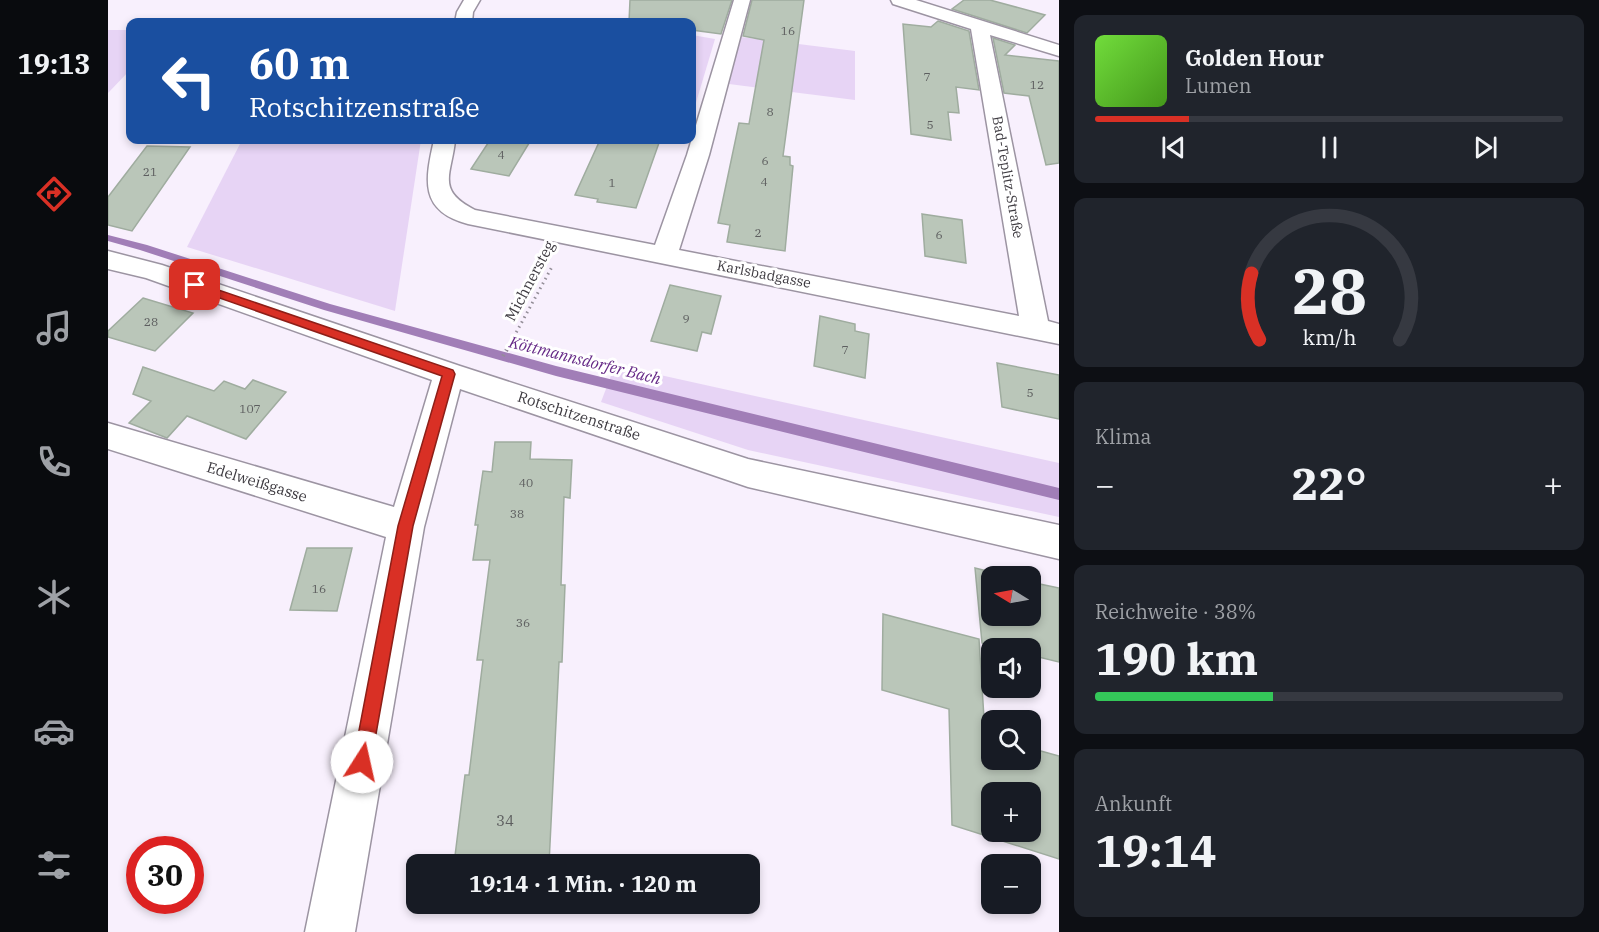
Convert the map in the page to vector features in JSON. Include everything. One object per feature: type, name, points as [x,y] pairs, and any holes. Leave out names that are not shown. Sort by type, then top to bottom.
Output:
[{"type":"street","points":[[464,18],[472,0]]},
{"type":"street","points":[[665,254],[698,155],[742,0]]},
{"type":"street","points":[[899,0],[1059,51]]},
{"type":"street","name":"Bad-Teplitz-Straße","points":[[979,25],[1047,332]]},
{"type":"street","name":"Karlsbadgasse","points":[[444,144],[437,184],[440,197],[451,208],[468,216],[1047,332]]},
{"type":"street","name":"Rotschitzenstraße","points":[[108,260],[153,271],[449,374],[748,473],[1059,542]]},
{"type":"street","points":[[330,932],[405,526],[449,374]]},
{"type":"street","name":"Edelweißgasse","points":[[108,436],[405,526]]},
{"type":"path","name":"Michnersteg","points":[[513,339],[569,235]]},
{"type":"shaded area","points":[[108,30],[126,30],[126,74],[108,93]]},
{"type":"shaded area","points":[[696,36],[715,39],[696,103]]},
{"type":"shaded area","points":[[741,37],[855,51],[855,100],[729,84]]},
{"type":"shaded area","points":[[240,144],[420,144],[395,311],[187,247]]},
{"type":"shaded area","points":[[615,365],[1059,463],[1059,517],[748,450],[601,402]]},
{"type":"building","points":[[630,0],[732,0],[721,34],[696,31],[696,18],[629,18]]},
{"type":"building","points":[[752,0],[804,0],[783,156],[790,157],[790,165],[793,166],[785,251],[727,242],[730,225],[718,223],[739,123],[749,124],[764,40],[743,36]]},
{"type":"building","points":[[964,0],[990,0],[1045,15],[1027,33],[952,9]]},
{"type":"building","points":[[938,21],[969,31],[979,90],[956,87],[959,113],[948,112],[951,140],[911,134],[903,24],[931,27]]},
{"type":"building","points":[[993,38],[1015,45],[1005,55],[1059,61],[1059,163],[1046,165],[1029,96],[1004,93]]},
{"type":"building","points":[[487,144],[529,144],[509,176],[471,169]]},
{"type":"building","points":[[598,144],[659,144],[636,208],[597,202],[598,199],[575,195]]},
{"type":"building","points":[[147,146],[190,147],[132,231],[108,225],[108,197]]},
{"type":"building","points":[[922,214],[962,220],[966,263],[925,256]]},
{"type":"building","points":[[670,285],[721,296],[711,334],[702,332],[697,351],[651,341]]},
{"type":"building","points":[[143,298],[193,313],[155,351],[108,337],[108,331]]},
{"type":"building","points":[[820,316],[855,324],[855,331],[869,334],[865,378],[814,366]]},
{"type":"building","points":[[997,363],[1059,375],[1059,419],[1002,407]]},
{"type":"building","points":[[143,367],[214,391],[224,381],[245,389],[253,380],[286,392],[246,439],[187,416],[167,438],[129,423],[151,401],[133,394]]},
{"type":"building","points":[[495,442],[531,442],[530,459],[572,460],[570,498],[564,497],[561,585],[565,585],[562,662],[559,662],[549,854],[455,854],[465,775],[469,775],[483,660],[477,660],[490,560],[473,560],[478,525],[475,525],[483,471],[492,472]]},
{"type":"building","points":[[307,548],[352,548],[337,611],[290,610]]},
{"type":"building","points":[[975,568],[981,570],[981,626],[1041,626],[1041,584],[1059,588],[1059,662],[1041,658],[1041,638],[982,638]]},
{"type":"building","points":[[883,614],[979,639],[983,710],[981,710],[981,770],[1041,770],[1041,751],[1059,756],[1059,859],[1006,842],[1041,842],[1041,782],[981,782],[981,834],[952,825],[949,709],[882,690]]},
{"type":"waterway","name":"Köttmannsdorfer Bach","points":[[108,238],[143,247],[328,307],[556,371],[1059,494]]},
{"type":"route","points":[[195,285],[449,374],[405,526],[362,762]]}]
